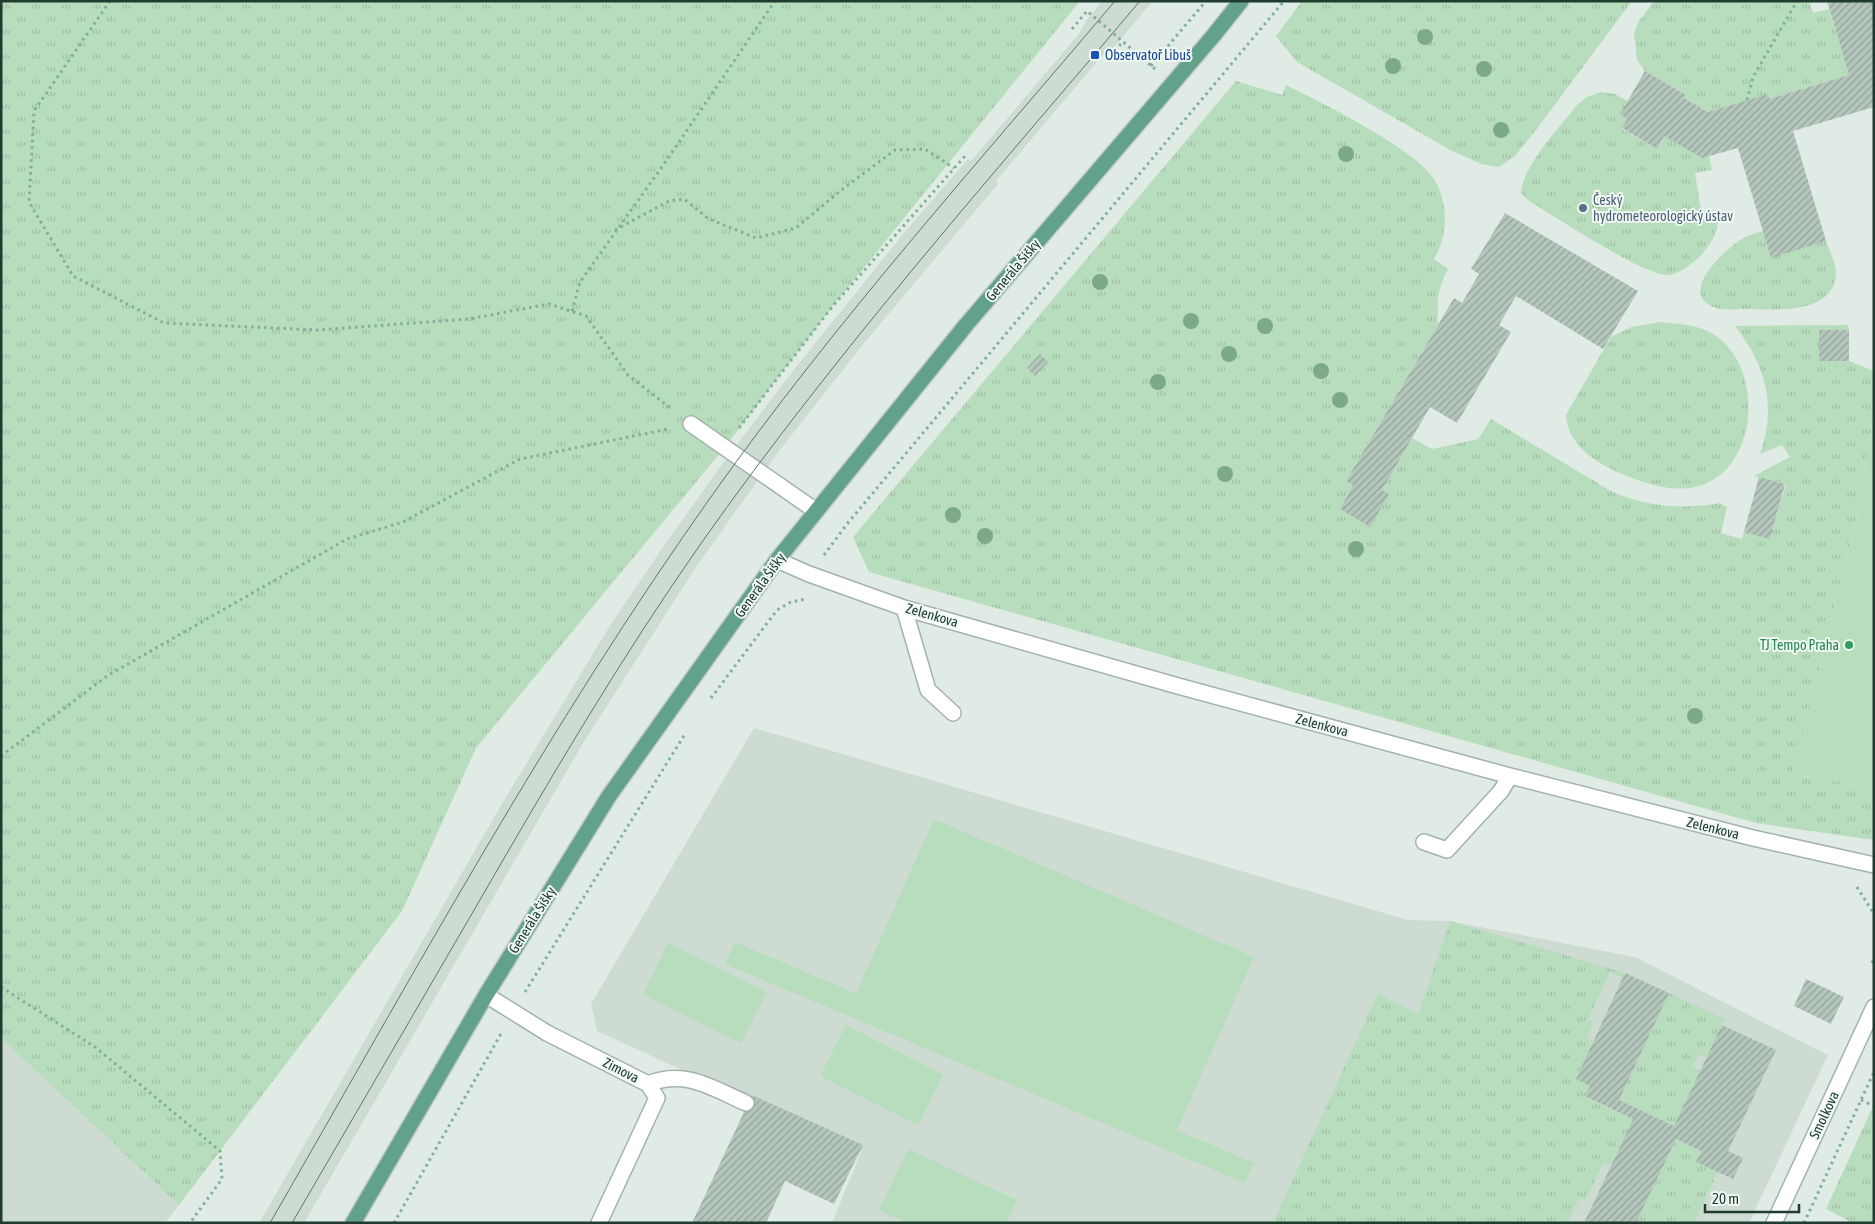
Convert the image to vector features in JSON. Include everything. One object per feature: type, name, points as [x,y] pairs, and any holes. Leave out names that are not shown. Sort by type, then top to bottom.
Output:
[{"type":"main road","name":"Generála Šišky","points":[[353,1223],[486,995],[609,796],[777,560],[966,325],[1172,84],[1240,1]]},
{"type":"street","points":[[691,424],[816,511]]},
{"type":"street","name":"Zelenkova","points":[[777,560],[809,574],[904,608],[1178,686],[1510,776],[1752,838],[1874,865]]},
{"type":"street","points":[[904,608],[928,690],[953,713]]},
{"type":"street","points":[[1424,842],[1447,850],[1501,792],[1510,776]]},
{"type":"street","name":"Zimova","points":[[486,995],[547,1033],[648,1084],[657,1098],[604,1221]]},
{"type":"street","name":"Smolkova","points":[[1774,1223],[1874,1007]]},
{"type":"street","points":[[648,1084],[676,1077],[687,1078],[746,1103]]},
{"type":"path","points":[[110,1],[34,111],[29,202],[73,276],[164,323],[318,330],[469,318],[548,304],[586,316],[628,375],[655,396]]},
{"type":"path","points":[[572,311],[580,282],[615,230],[664,164],[775,1]]},
{"type":"path","points":[[1151,66],[1206,1]]},
{"type":"path","points":[[791,602],[809,574],[847,524],[1284,1]]},
{"type":"path","points":[[1747,100],[1753,77],[1797,1]]},
{"type":"path","points":[[1072,30],[1087,11],[1196,106]]},
{"type":"path","points":[[1107,61],[1123,41]]},
{"type":"path","points":[[615,230],[669,201],[684,199],[709,219],[756,238],[796,228],[840,191],[895,150],[926,149],[954,168]]},
{"type":"path","points":[[725,447],[832,307],[965,156]]},
{"type":"path","points":[[1,756],[116,671],[347,539],[403,522],[520,459],[691,424]]},
{"type":"path","points":[[710,700],[778,610],[791,602],[808,599]]},
{"type":"path","points":[[394,1223],[541,965],[687,731]]},
{"type":"path","points":[[1855,887],[1859,889],[1874,914]]},
{"type":"path","points":[[1872,964],[1874,959]]},
{"type":"path","points":[[1,987],[95,1047],[220,1151],[222,1179],[190,1223]]},
{"type":"path","points":[[1804,1223],[1874,1072]]},
{"type":"path","points":[[1860,1100],[1874,1106]]},
{"type":"shaded area","points":[[1102,1],[1153,1],[1113,48],[1101,57],[996,181],[998,184],[865,342],[779,451],[696,567],[585,740],[304,1223],[259,1223],[503,802],[611,624],[661,550],[720,467],[796,367],[908,228],[968,159],[971,161],[1078,35]]},
{"type":"shaded area","points":[[754,728],[1408,920],[1450,921],[1635,957],[1828,1055],[1749,1223],[832,1223],[861,1152],[597,1031],[591,1004]]},
{"type":"shaded area","points":[[1,1037],[179,1205],[165,1223],[1,1223]]},
{"type":"green space","points":[[1,1],[1080,1],[832,307],[725,447],[476,748],[402,911],[179,1205],[1,1038]]},
{"type":"green space","points":[[1302,1],[1632,1],[1536,130],[1514,157],[1499,167],[1481,164],[1452,151],[1297,62],[1276,36]]},
{"type":"green space","points":[[1654,1],[1809,1],[1813,13],[1829,9],[1849,75],[1769,99],[1767,95],[1708,112],[1684,98],[1686,95],[1645,71],[1637,60],[1634,33],[1639,21]]},
{"type":"green space","points":[[1236,81],[1282,95],[1286,85],[1366,127],[1408,154],[1423,167],[1434,179],[1442,199],[1445,219],[1444,230],[1439,250],[1434,259],[1448,269],[1438,296],[1438,325],[1346,481],[1353,485],[1340,509],[1369,526],[1388,494],[1382,490],[1412,438],[1432,449],[1478,439],[1491,419],[1609,490],[1623,496],[1663,506],[1720,503],[1727,507],[1721,533],[1742,539],[1744,532],[1770,538],[1786,484],[1754,476],[1790,457],[1782,445],[1760,454],[1768,419],[1765,387],[1761,371],[1754,356],[1735,326],[1848,325],[1849,330],[1819,330],[1819,360],[1849,361],[1874,371],[1874,412],[1857,517],[1793,774],[1874,788],[1874,840],[1756,823],[869,572],[853,537]]},
{"type":"green space","points":[[1601,92],[1615,94],[1628,101],[1620,114],[1627,119],[1622,129],[1657,149],[1664,136],[1709,156],[1712,170],[1695,173],[1701,211],[1719,210],[1717,229],[1710,244],[1702,254],[1681,271],[1666,275],[1638,265],[1577,231],[1529,201],[1521,193],[1528,171],[1552,135],[1577,105],[1587,97]]},
{"type":"green space","points":[[1763,231],[1826,241],[1836,270],[1833,287],[1815,303],[1802,307],[1774,310],[1728,310],[1712,307],[1702,297],[1701,288],[1710,269],[1735,244],[1747,236]]},
{"type":"green space","points":[[1661,322],[1700,328],[1724,343],[1738,361],[1746,383],[1749,407],[1746,431],[1738,453],[1724,471],[1705,484],[1682,489],[1646,483],[1596,461],[1576,441],[1571,433],[1566,415],[1611,337],[1631,327]]},
{"type":"green space","name":"TJ Tempo Praha","points":[[1874,412],[1874,788],[1793,774],[1857,517]]},
{"type":"green space","points":[[934,819],[1254,957],[1177,1130],[1254,1163],[1245,1183],[725,964],[735,942],[888,1007],[856,993]]},
{"type":"green space","points":[[1450,921],[1625,973],[1623,978],[1610,972],[1588,1019],[1594,1022],[1587,1038],[1594,1041],[1576,1079],[1590,1086],[1585,1097],[1633,1119],[1610,1165],[1603,1163],[1586,1200],[1579,1198],[1568,1223],[1273,1223],[1378,993],[1418,1014]]},
{"type":"green space","points":[[668,943],[767,992],[741,1043],[643,994]]},
{"type":"green space","points":[[1669,993],[1725,1019],[1707,1058],[1699,1054],[1692,1067],[1700,1071],[1674,1126],[1619,1100]]},
{"type":"green space","points":[[846,1025],[943,1075],[918,1125],[820,1076]]},
{"type":"green space","points":[[1874,1104],[1874,1223],[1853,1223],[1826,1209]]},
{"type":"green space","points":[[1676,1139],[1701,1151],[1696,1162],[1718,1172],[1694,1223],[1636,1223]]},
{"type":"green space","points":[[908,1149],[1017,1200],[1006,1223],[907,1223],[879,1210]]},
{"type":"building","points":[[1827,1],[1874,1],[1874,107],[1793,131],[1826,241],[1771,258],[1738,148],[1702,158],[1664,136],[1657,149],[1622,128],[1627,119],[1620,114],[1645,71],[1686,95],[1684,98],[1708,112],[1768,94],[1769,99],[1849,75]]},
{"type":"building","points":[[1505,213],[1638,291],[1603,349],[1516,296],[1499,325],[1511,332],[1457,423],[1430,407],[1382,490],[1389,494],[1370,527],[1340,509],[1353,485],[1346,481],[1454,298],[1462,303],[1479,274],[1471,269]]},
{"type":"building","points":[[1819,330],[1849,330],[1849,361],[1819,361]]},
{"type":"building","points":[[1040,354],[1048,362],[1035,376],[1027,368]]},
{"type":"building","points":[[1759,477],[1785,484],[1770,539],[1744,532]]},
{"type":"building","points":[[1625,973],[1669,993],[1619,1100],[1674,1126],[1722,1025],[1776,1050],[1728,1151],[1743,1158],[1733,1179],[1696,1162],[1701,1151],[1676,1139],[1636,1223],[1584,1223],[1633,1119],[1585,1096],[1590,1086],[1576,1079]]},
{"type":"building","points":[[1806,979],[1844,997],[1831,1024],[1794,1006]]},
{"type":"building","points":[[752,1095],[863,1145],[834,1204],[785,1181],[766,1223],[692,1223]]},
{"type":"tram line","points":[[270,1223],[483,853],[594,671],[652,582],[713,494],[808,367],[909,243],[1115,1]]},
{"type":"tram line","points":[[292,1223],[558,767],[613,676],[702,542],[753,471],[860,334],[1140,1]]},
{"type":"place","name":"Observatoř Libuš","points":[[1095,55]]},
{"type":"place","name":"Český hydrometeorologický ústav","points":[[1583,208]]},
{"type":"place","name":"TJ Tempo Praha","points":[[1849,645]]}]
